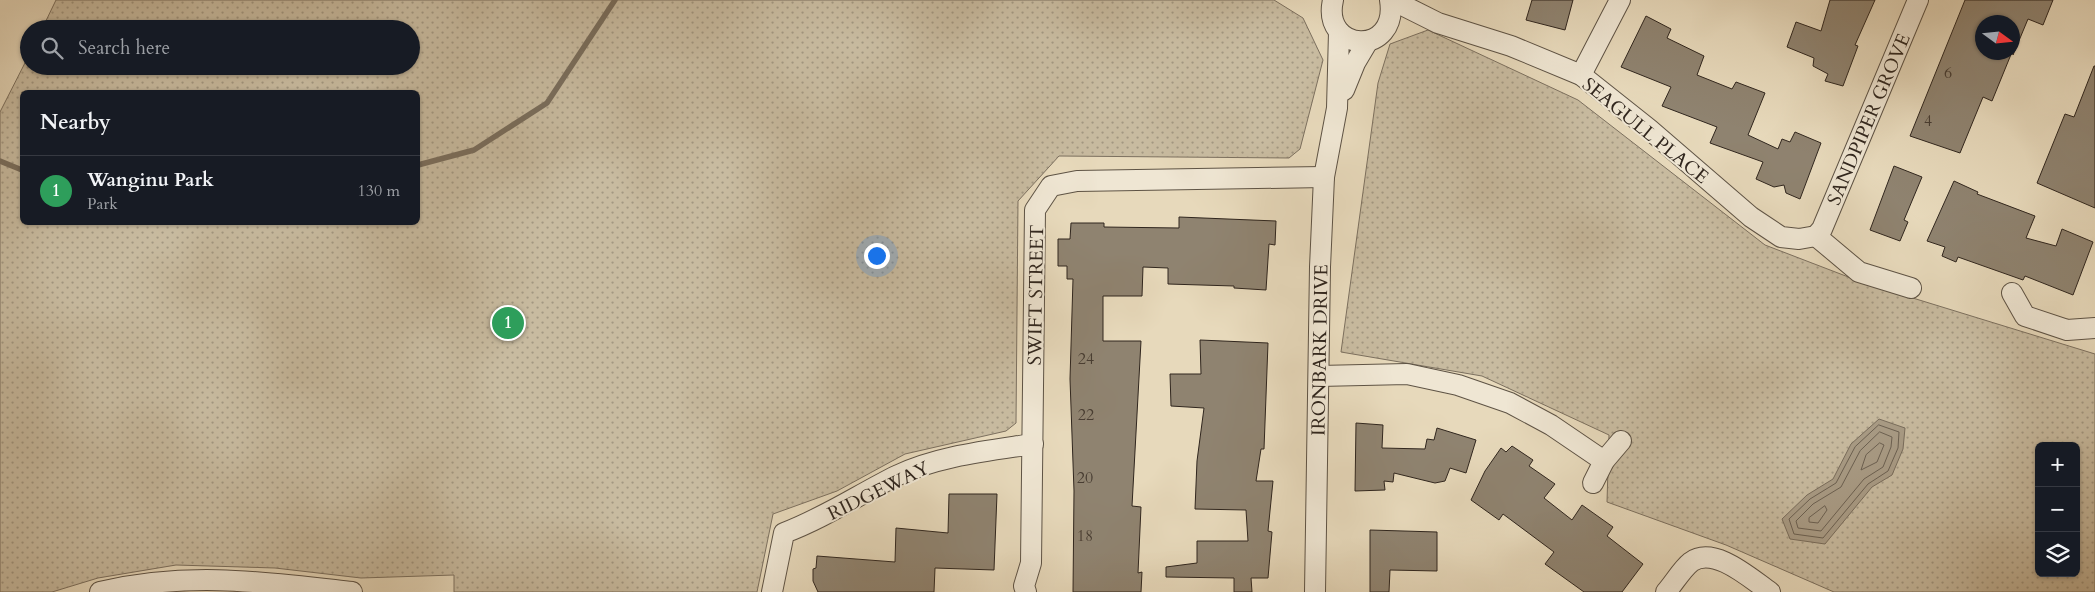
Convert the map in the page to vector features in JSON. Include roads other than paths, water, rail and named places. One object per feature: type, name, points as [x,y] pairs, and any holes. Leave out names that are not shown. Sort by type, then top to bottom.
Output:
[{"type":"street","name":"SEAGULL PLACE","points":[[1391,0],[1438,23],[1511,46],[1581,75],[1650,129],[1751,217],[1781,236],[1799,240],[1816,236]]},
{"type":"street","points":[[1387,28],[1392,14],[1391,0]]},
{"type":"street","points":[[1581,75],[1620,0]]},
{"type":"street","name":"SANDPIPER GROVE","points":[[1816,236],[1822,229],[1918,0]]},
{"type":"street","points":[[1327,4],[1332,21],[1339,32],[1357,42],[1368,41]]},
{"type":"street","name":"SEAGULL PLACE","points":[[1368,41],[1378,38],[1387,28],[1406,21],[1438,23]]},
{"type":"street","name":"IRONBARK DRIVE","points":[[1315,592],[1324,177],[1337,108],[1339,32]]},
{"type":"street","name":"IRONBARK DRIVE","points":[[1337,108],[1355,63],[1368,41]]},
{"type":"street","name":"SWIFT STREET","points":[[1026,592],[1024,586],[1031,563],[1035,210],[1050,186],[1077,182],[1324,177]]},
{"type":"street","points":[[1816,236],[1859,272],[1911,288]]},
{"type":"street","points":[[2012,293],[2024,316],[2067,330],[2095,328]]},
{"type":"street","points":[[1319,376],[1407,374],[1458,385],[1510,402],[1551,425],[1604,461]]},
{"type":"street","points":[[1593,483],[1604,461],[1621,440]]},
{"type":"street","name":"RIDGEWAY","points":[[772,592],[784,533],[831,513],[897,476],[936,461],[1033,444]]},
{"type":"street","points":[[1666,592],[1692,561],[1709,557],[1731,564],[1770,592]]},
{"type":"street","points":[[100,592],[130,585],[184,579],[239,580],[352,592]]},
{"type":"water","points":[[1879,419],[1905,428],[1903,449],[1892,475],[1872,487],[1825,544],[1790,539],[1782,519],[1807,495],[1833,479],[1851,444]]},
{"type":"waterway","points":[[420,164],[474,150],[547,103],[615,0]]},
{"type":"waterway","points":[[0,161],[20,169]]},
{"type":"place","name":"Wanginu Park","points":[[508,323]]}]
